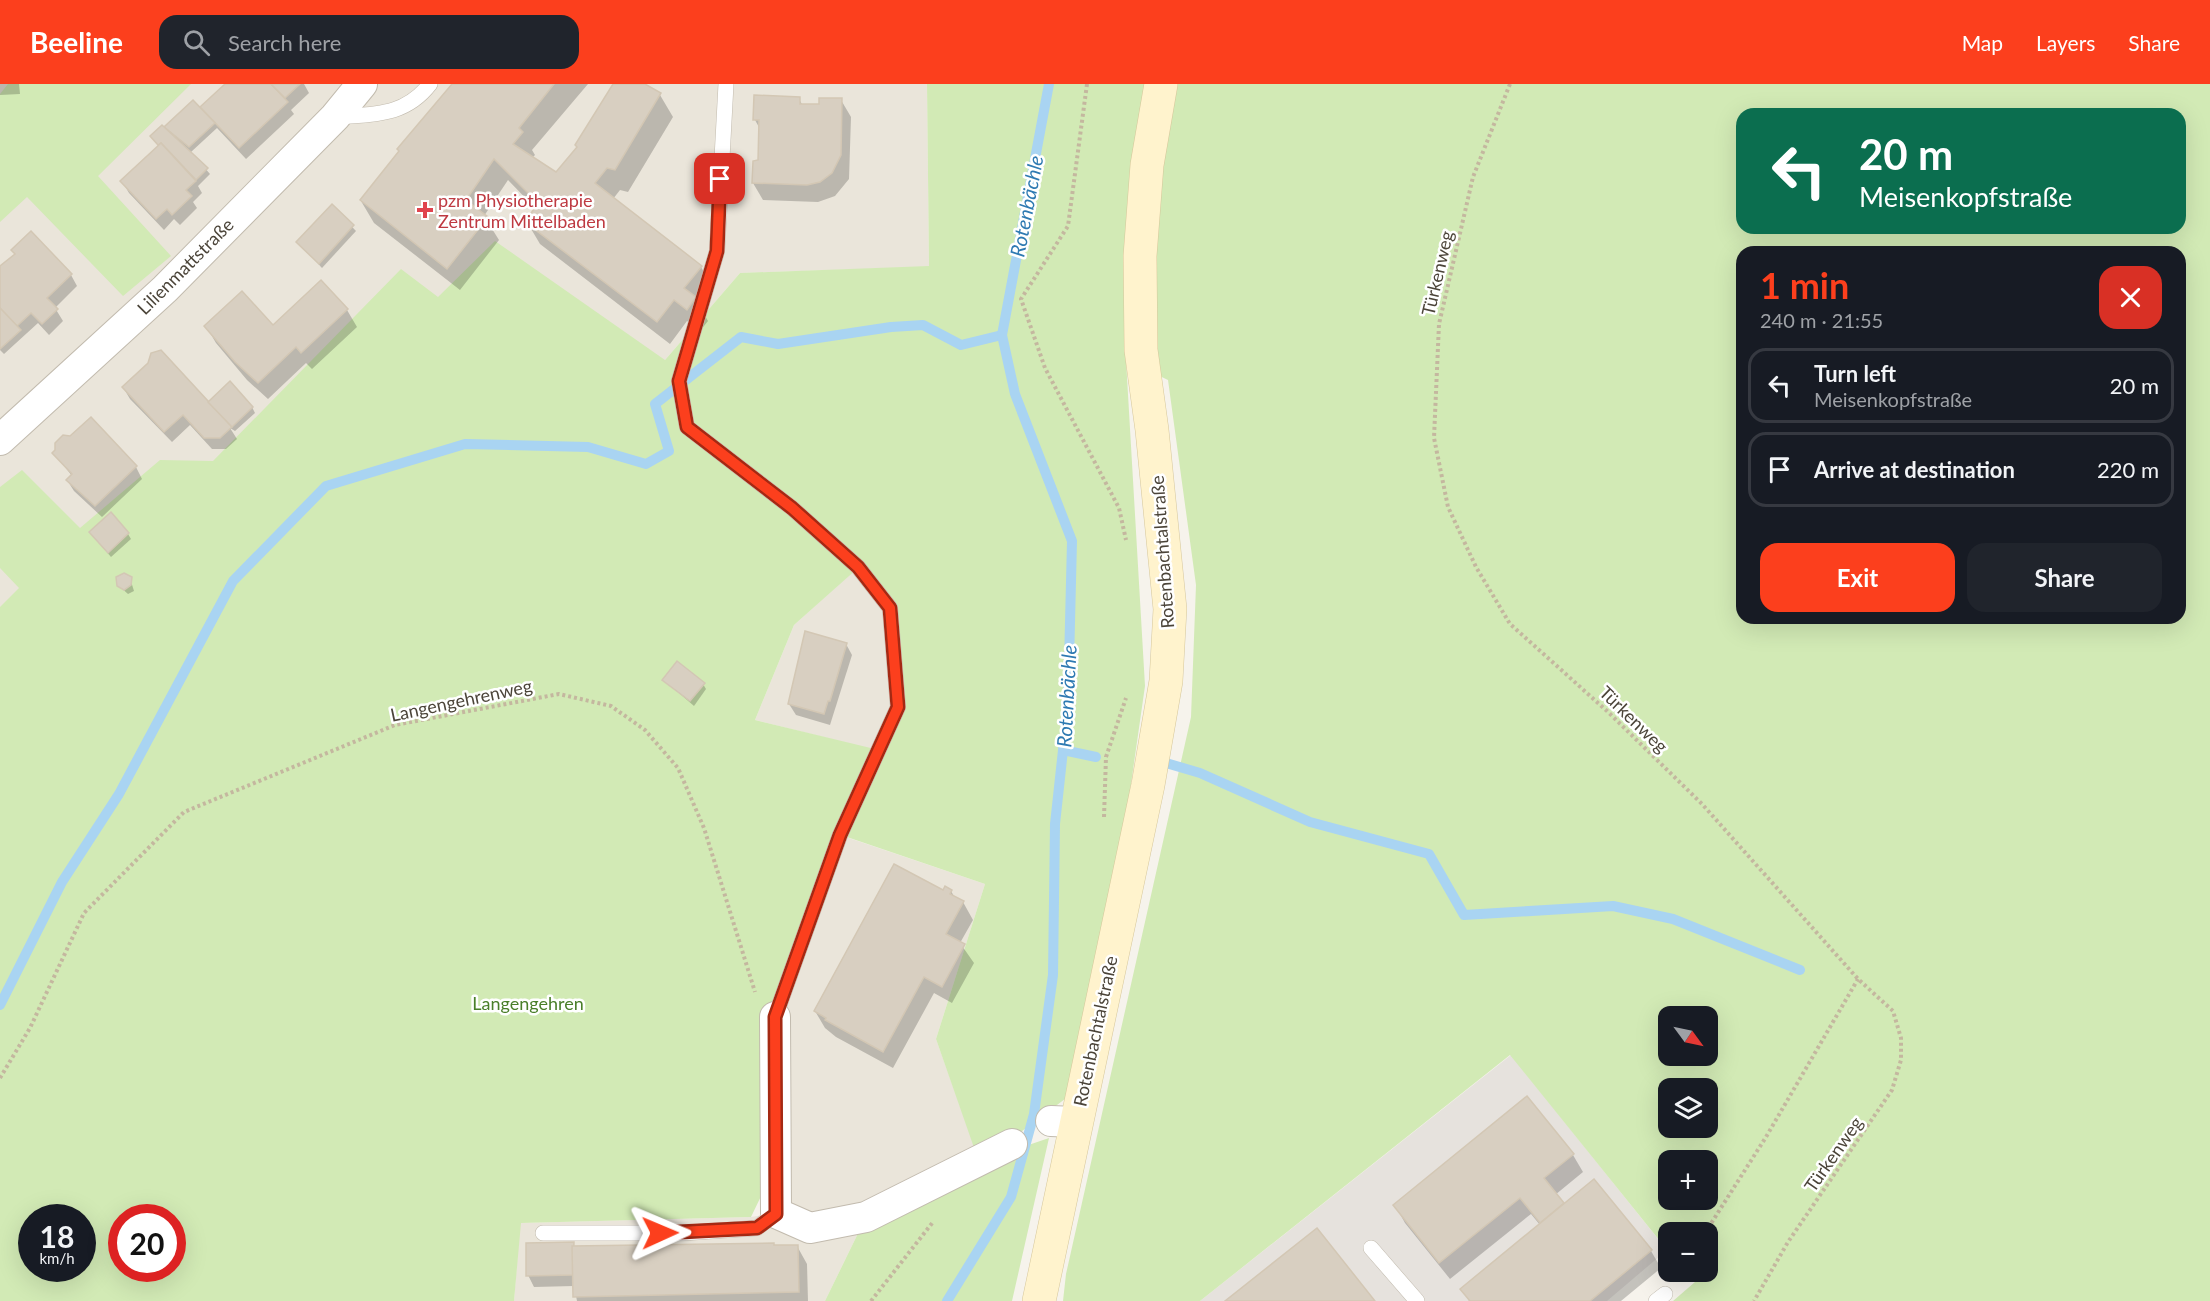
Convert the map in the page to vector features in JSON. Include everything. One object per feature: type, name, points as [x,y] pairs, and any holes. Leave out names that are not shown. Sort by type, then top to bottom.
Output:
[{"type":"main road","name":"Rotenbachtalstraße","points":[[1039,1301],[1063,1121],[1149,785],[1166,681],[1170,609],[1152,430],[1141,350],[1140,256],[1148,165],[1161,84]]},
{"type":"street","name":"Lilienmattstraße","points":[[0,440],[165,289],[334,117],[362,84]]},
{"type":"street","points":[[775,1017],[776,1214],[810,1228],[866,1218],[1012,1144]]},
{"type":"lane","points":[[334,117],[393,112],[420,97],[430,84]]},
{"type":"lane","points":[[726,84],[717,251],[679,381],[687,427],[792,508],[858,567],[890,608],[898,707],[840,835],[775,1017]]},
{"type":"lane","points":[[543,1233],[683,1233],[757,1228],[776,1214]]},
{"type":"lane","points":[[1371,1248],[1417,1301]]},
{"type":"path","points":[[1087,84],[1068,226],[1021,299],[1045,368],[1119,508],[1127,543]]},
{"type":"path","name":"Türkenweg","points":[[1510,84],[1473,177],[1439,324],[1434,438],[1448,507],[1476,567],[1510,624],[1607,711],[1702,804],[1858,979],[1893,1011],[1901,1038],[1901,1060],[1892,1090],[1788,1242],[1754,1301]]},
{"type":"path","points":[[1104,826],[1106,757],[1130,687]]},
{"type":"path","name":"Langengehrenweg","points":[[0,1078],[30,1028],[84,913],[184,812],[395,725],[559,694],[611,705],[645,730],[678,768],[704,828],[761,1012],[775,1017]]},
{"type":"path","points":[[1712,1222],[1766,1137],[1858,979]]},
{"type":"path","points":[[871,1301],[936,1218]]},
{"type":"shaded area","points":[[0,84],[927,84],[929,267],[740,273],[665,360],[0,718]]},
{"type":"shaded area","points":[[858,567],[890,608],[898,707],[879,751],[755,720],[794,625]]},
{"type":"shaded area","points":[[840,835],[985,884],[936,1039],[980,1162],[866,1217],[825,1301],[514,1301],[520,1223],[751,1217],[776,1213],[775,1017]]},
{"type":"shaded area","points":[[1511,1055],[1658,1239],[1658,1258],[1607,1301],[1200,1301]]},
{"type":"green space","points":[[8,84],[191,84],[98,176],[171,256],[123,296],[27,197],[0,222],[0,94]]},
{"type":"green space","name":"Langengehren","points":[[927,84],[2210,84],[2210,1301],[1673,1301],[1695,1282],[1718,1282],[1718,1222],[1658,1222],[1658,1239],[1510,1055],[1200,1301],[1063,1301],[1066,1274],[1191,717],[1196,585],[1168,380],[1126,360],[1145,686],[1122,847],[1065,1099],[982,1161],[1049,1138],[1012,1301],[825,1301],[866,1217],[979,1162],[936,1039],[985,884],[841,835],[775,1017],[761,1013],[765,1188],[751,1217],[521,1223],[514,1301],[0,1301],[0,607],[19,588],[0,568],[0,487],[22,470],[80,528],[160,460],[213,461],[401,269],[438,297],[495,241],[665,360],[740,273],[929,266]],"holes":[[[858,568],[890,608],[898,707],[879,750],[755,720],[794,625]]]},
{"type":"building","points":[[225,84],[271,84],[288,102],[239,148],[200,107]]},
{"type":"building","points":[[271,84],[300,84],[285,98]]},
{"type":"building","name":"pzm Physiotherapie Zentrum Mittelbaden","points":[[452,84],[554,84],[519,128],[523,132],[513,144],[556,172],[577,147],[575,145],[613,84],[645,84],[661,93],[615,170],[607,168],[595,183],[702,266],[684,288],[696,297],[687,310],[674,300],[657,322],[525,222],[538,203],[494,159],[466,200],[488,217],[447,269],[360,200],[399,151],[397,149]]},
{"type":"building","points":[[754,95],[800,97],[800,104],[819,104],[819,98],[842,98],[841,155],[832,173],[820,182],[807,185],[752,183],[753,161],[758,160],[759,120],[753,120]]},
{"type":"building","points":[[193,100],[215,123],[189,147],[164,127]]},
{"type":"building","points":[[162,125],[208,168],[196,180],[161,143],[158,145],[150,136]]},
{"type":"building","points":[[161,143],[196,181],[186,190],[192,196],[172,215],[167,209],[156,219],[120,181]]},
{"type":"building","points":[[332,204],[354,225],[319,264],[296,242]]},
{"type":"building","points":[[31,231],[72,274],[47,298],[58,309],[42,324],[31,313],[17,326],[0,308],[0,266],[15,254],[11,250]]},
{"type":"building","points":[[321,280],[348,309],[301,353],[296,347],[258,383],[235,362],[204,326],[242,291],[273,325]]},
{"type":"building","points":[[0,308],[21,330],[0,349]]},
{"type":"building","points":[[161,350],[232,427],[220,438],[204,438],[183,415],[164,432],[122,387],[148,363],[151,353]]},
{"type":"building","points":[[230,381],[253,407],[232,427],[208,402]]},
{"type":"building","points":[[91,417],[137,466],[95,506],[66,480],[72,474],[52,453],[55,450],[55,443],[63,435],[70,436]]},
{"type":"building","points":[[111,512],[129,533],[108,553],[89,532]]},
{"type":"building","points":[[124,573],[132,577],[131,585],[124,590],[117,586],[116,577]]},
{"type":"building","points":[[805,631],[847,643],[824,714],[788,704]]},
{"type":"building","points":[[677,661],[705,683],[690,701],[662,680]]},
{"type":"building","points":[[894,864],[943,890],[945,886],[952,890],[950,894],[964,901],[946,934],[965,944],[942,987],[924,977],[883,1052],[825,1020],[826,1018],[814,1011]]},
{"type":"building","points":[[1527,1096],[1574,1154],[1544,1178],[1564,1203],[1540,1223],[1520,1198],[1439,1263],[1393,1205]]},
{"type":"building","points":[[1594,1179],[1652,1250],[1590,1301],[1470,1301],[1460,1289]]},
{"type":"building","points":[[1317,1228],[1375,1301],[1225,1301]]},
{"type":"building","points":[[574,1242],[573,1275],[526,1276],[526,1243]]},
{"type":"building","points":[[774,1243],[774,1245],[798,1245],[799,1292],[573,1297],[572,1246]]},
{"type":"waterway","name":"Rotenbächle","points":[[947,1301],[1011,1197],[1034,1114],[1053,975],[1055,824],[1068,704],[1072,541],[1015,394],[1002,335],[1049,84]]},
{"type":"waterway","points":[[0,1005],[62,882],[119,794],[233,581],[326,486],[465,444],[588,447],[646,464],[669,451],[655,404],[741,337],[778,344],[891,327],[923,325],[961,345],[1002,335]]},
{"type":"waterway","points":[[1063,750],[1096,757]]},
{"type":"waterway","points":[[1166,763],[1200,773],[1310,822],[1429,854],[1464,915],[1613,906],[1673,919],[1800,970]]},
{"type":"place","name":"pzm Physiotherapie Zentrum Mittelbaden","points":[[425,210]]},
{"type":"route","points":[[660,1233],[757,1228],[776,1214],[775,1017],[840,835],[898,707],[890,608],[858,567],[792,508],[687,427],[679,381],[717,251],[720,179]]}]
